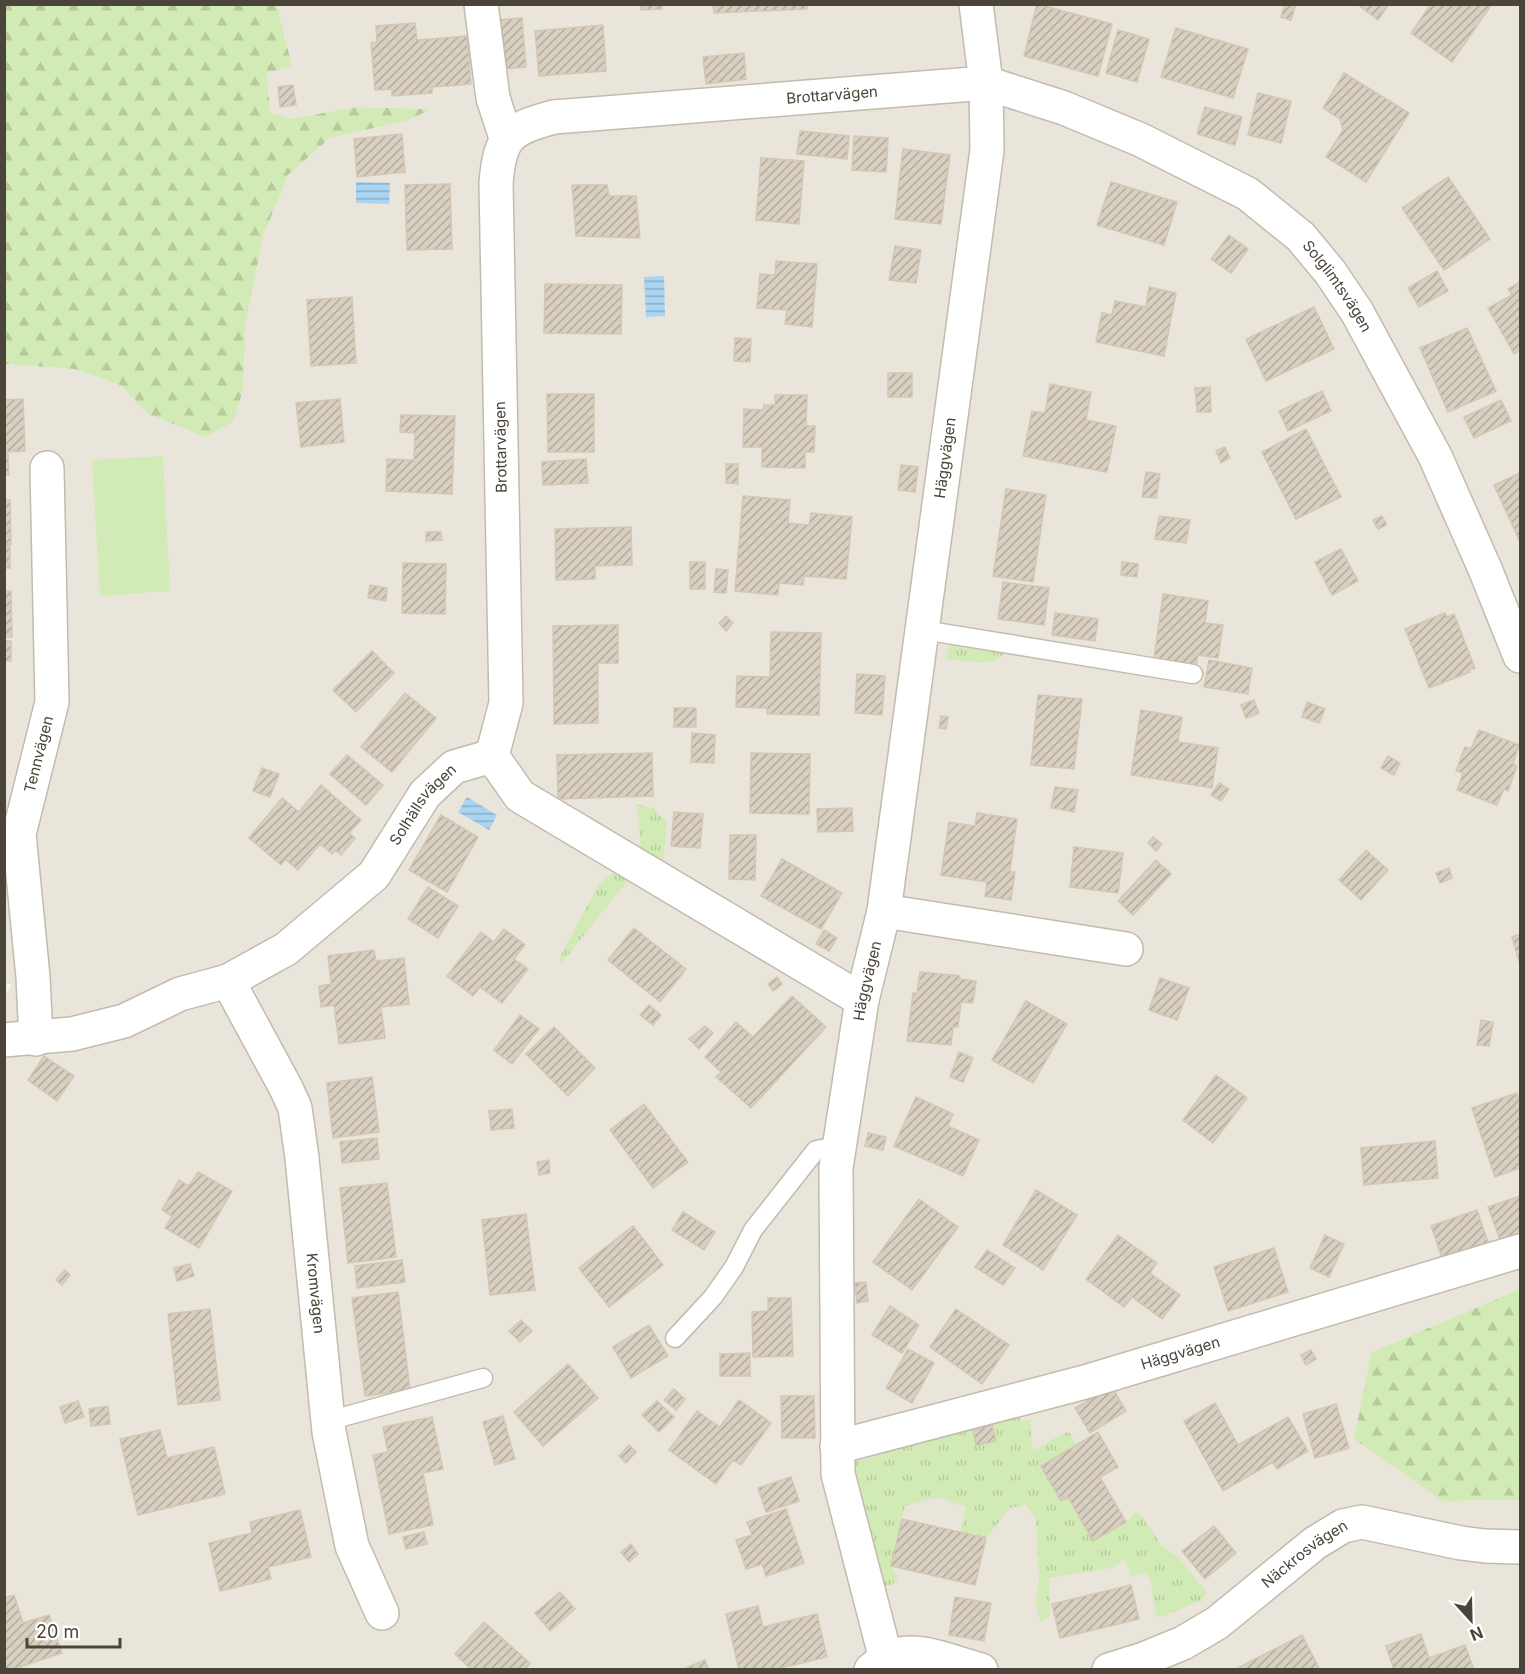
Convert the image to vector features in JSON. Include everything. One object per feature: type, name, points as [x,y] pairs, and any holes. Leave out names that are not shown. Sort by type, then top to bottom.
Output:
[{"type":"street","points":[[482,4],[493,98],[506,138]]},
{"type":"street","name":"Häggvägen","points":[[878,1664],[839,1478],[836,1168],[862,1000],[884,911],[987,150],[986,83],[976,4]]},
{"type":"street","name":"Brottarvägen","points":[[492,756],[506,703],[496,183],[497,163],[506,138],[527,124],[554,117],[986,83]]},
{"type":"street","name":"Solglimtsvägen","points":[[986,83],[1064,108],[1141,140],[1248,194],[1301,237],[1330,272],[1357,312],[1402,393],[1435,456],[1521,656]]},
{"type":"street","name":"Tennvägen","points":[[20,1040],[33,977],[19,834],[52,702],[47,468]]},
{"type":"street","points":[[492,756],[520,796],[862,1000]]},
{"type":"street","name":"Solhällsvägen","points":[[20,1040],[72,1034],[124,1020],[180,994],[228,981],[286,950],[374,875],[425,794],[454,767],[492,756]]},
{"type":"street","points":[[884,911],[1126,949]]},
{"type":"street","name":"Kromvägen","points":[[228,981],[286,1088],[294,1108],[303,1158],[328,1421],[352,1546],[382,1613]]},
{"type":"street","name":"Häggvägen","points":[[837,1447],[1085,1382],[1521,1251]]},
{"type":"street","name":"Näckrosvägen","points":[[1109,1670],[1183,1643],[1217,1623],[1315,1544],[1343,1526],[1362,1522],[1461,1543],[1521,1546]]},
{"type":"street","points":[[878,1664],[902,1653],[918,1653],[981,1670]]},
{"type":"lane","points":[[923,630],[1193,674]]},
{"type":"lane","points":[[675,1338],[713,1297],[734,1267],[753,1230],[816,1150],[839,1146]]},
{"type":"lane","points":[[328,1421],[483,1378]]},
{"type":"shaded area","points":[[277,5],[1520,5],[1520,1289],[1372,1352],[1443,1501],[1520,1500],[1520,1669],[5,1669],[4,992],[10,990],[11,984],[4,984],[4,364],[74,369],[120,385],[148,414],[243,389],[246,321],[263,235],[288,175],[330,138],[409,120],[430,109],[354,107],[292,119],[270,112],[267,73],[292,65]]},
{"type":"green space","points":[[4,5],[277,5],[292,66],[267,73],[270,112],[292,119],[354,107],[431,109],[409,120],[330,138],[288,175],[263,236],[246,321],[243,389],[234,421],[206,437],[148,414],[120,385],[74,369],[5,364]]},
{"type":"green space","points":[[163,456],[170,591],[100,596],[92,460]]},
{"type":"green space","points":[[950,640],[1008,651],[1002,657],[987,662],[946,659]]},
{"type":"green space","points":[[637,804],[654,808],[667,823],[663,863],[641,852]]},
{"type":"green space","points":[[620,868],[632,875],[561,964],[560,957],[596,889],[602,881]]},
{"type":"green space","points":[[1520,1289],[1520,1500],[1443,1501],[1354,1439],[1372,1352]]},
{"type":"green space","points":[[1017,1412],[1021,1422],[1031,1419],[1032,1449],[1069,1432],[1077,1445],[1041,1466],[1061,1501],[1068,1497],[1093,1540],[1126,1522],[1136,1512],[1142,1516],[1162,1546],[1181,1560],[1207,1593],[1202,1600],[1159,1618],[1156,1615],[1150,1579],[1145,1573],[1131,1577],[1124,1560],[1112,1568],[1049,1578],[1050,1616],[1041,1622],[1035,1601],[1039,1583],[1036,1519],[1026,1505],[1010,1508],[986,1538],[960,1532],[966,1507],[937,1497],[905,1506],[891,1566],[898,1579],[891,1585],[880,1586],[852,1463]]},
{"type":"water","points":[[356,182],[390,183],[389,204],[356,203]]},
{"type":"water","points":[[664,276],[665,316],[646,317],[644,277]]},
{"type":"water","points":[[467,797],[497,815],[489,830],[458,812]]},
{"type":"building","points":[[641,4],[662,4],[662,9],[641,10]]},
{"type":"building","points":[[713,4],[807,4],[807,9],[714,13]]},
{"type":"building","points":[[1037,4],[1112,24],[1098,76],[1024,56]]},
{"type":"building","points":[[1285,4],[1296,4],[1291,20],[1281,17]]},
{"type":"building","points":[[1357,4],[1389,4],[1378,20]]},
{"type":"building","points":[[1431,4],[1492,4],[1452,62],[1411,33]]},
{"type":"building","points":[[522,18],[526,67],[502,69],[497,20]]},
{"type":"building","points":[[415,23],[417,40],[467,36],[471,84],[432,87],[432,93],[392,96],[392,89],[375,90],[371,43],[377,42],[376,26]]},
{"type":"building","points":[[603,25],[606,71],[539,76],[535,31]]},
{"type":"building","points":[[1176,28],[1248,49],[1233,98],[1161,77]]},
{"type":"building","points":[[1118,30],[1149,39],[1137,82],[1106,73]]},
{"type":"building","points":[[744,53],[746,79],[706,84],[703,57]]},
{"type":"building","points":[[1344,73],[1409,113],[1366,182],[1326,157],[1343,130],[1340,119],[1323,108]]},
{"type":"building","points":[[293,85],[296,105],[280,107],[278,87]]},
{"type":"building","points":[[1258,93],[1291,101],[1281,143],[1248,135]]},
{"type":"building","points":[[1205,107],[1242,117],[1235,145],[1197,134]]},
{"type":"building","points":[[800,131],[849,136],[847,159],[797,154]]},
{"type":"building","points":[[402,134],[405,172],[357,177],[354,139]]},
{"type":"building","points":[[854,136],[888,138],[886,172],[852,170]]},
{"type":"building","points":[[903,149],[950,155],[941,224],[895,219]]},
{"type":"building","points":[[761,158],[804,161],[799,224],[756,220]]},
{"type":"building","points":[[1448,177],[1490,239],[1444,270],[1402,208]]},
{"type":"building","points":[[1111,182],[1177,202],[1164,245],[1097,225]]},
{"type":"building","points":[[450,184],[452,249],[407,250],[405,185]]},
{"type":"building","points":[[572,185],[607,185],[609,196],[636,196],[640,238],[576,236]]},
{"type":"building","points":[[1229,235],[1248,249],[1231,273],[1211,259]]},
{"type":"building","points":[[895,246],[921,250],[916,283],[889,280]]},
{"type":"building","points":[[776,261],[817,264],[812,327],[785,324],[787,310],[757,308],[760,274],[775,275]]},
{"type":"building","points":[[1437,271],[1448,291],[1419,307],[1408,288]]},
{"type":"building","points":[[1520,282],[1520,350],[1514,354],[1488,308],[1512,295],[1508,289]]},
{"type":"building","points":[[545,284],[622,285],[621,334],[544,333]]},
{"type":"building","points":[[1149,287],[1176,293],[1164,356],[1096,342],[1102,313],[1112,315],[1115,301],[1146,307]]},
{"type":"building","points":[[352,297],[356,363],[311,366],[307,300]]},
{"type":"building","points":[[1314,307],[1334,349],[1266,381],[1246,339]]},
{"type":"building","points":[[1467,328],[1496,391],[1448,412],[1420,348]]},
{"type":"building","points":[[735,338],[751,339],[750,362],[734,361]]},
{"type":"building","points":[[888,373],[912,373],[912,397],[888,397]]},
{"type":"building","points":[[1050,384],[1091,392],[1086,420],[1116,426],[1107,472],[1023,456],[1032,411],[1045,413]]},
{"type":"building","points":[[1210,387],[1211,412],[1197,412],[1195,388]]},
{"type":"building","points":[[1322,391],[1331,411],[1288,431],[1279,411]]},
{"type":"building","points":[[547,394],[594,394],[594,452],[548,452]]},
{"type":"building","points":[[775,395],[807,395],[806,426],[815,426],[814,452],[805,452],[805,468],[762,467],[762,447],[743,447],[744,409],[763,410],[764,405],[775,405]]},
{"type":"building","points":[[23,399],[25,451],[4,452],[4,400]]},
{"type":"building","points":[[340,399],[344,442],[301,447],[296,403]]},
{"type":"building","points":[[1501,400],[1511,421],[1474,438],[1464,417]]},
{"type":"building","points":[[401,415],[455,416],[452,494],[386,491],[387,459],[414,460],[415,433],[400,432]]},
{"type":"building","points":[[1306,429],[1341,497],[1296,519],[1262,452]]},
{"type":"building","points":[[1225,447],[1230,458],[1221,463],[1216,451]]},
{"type":"building","points":[[4,454],[8,454],[9,475],[4,475]]},
{"type":"building","points":[[586,459],[588,483],[543,485],[542,462]]},
{"type":"building","points":[[726,464],[738,464],[738,484],[726,483]]},
{"type":"building","points":[[901,465],[918,467],[915,492],[898,490]]},
{"type":"building","points":[[1146,472],[1160,474],[1156,498],[1142,497]]},
{"type":"building","points":[[1520,473],[1520,542],[1494,485]]},
{"type":"building","points":[[1006,489],[1046,495],[1033,582],[993,576]]},
{"type":"building","points":[[743,496],[790,500],[788,523],[809,525],[811,513],[852,517],[846,579],[804,576],[803,585],[779,583],[778,595],[735,591]]},
{"type":"building","points":[[4,500],[10,500],[11,544],[4,545]]},
{"type":"building","points":[[1159,516],[1190,520],[1186,543],[1155,539]]},
{"type":"building","points":[[1382,516],[1387,525],[1378,529],[1373,520]]},
{"type":"building","points":[[631,527],[632,565],[595,566],[595,579],[556,580],[555,529]]},
{"type":"building","points":[[426,532],[441,532],[442,540],[426,541]]},
{"type":"building","points":[[4,546],[10,546],[10,568],[4,568]]},
{"type":"building","points":[[1341,549],[1358,581],[1332,595],[1315,562]]},
{"type":"building","points":[[690,562],[705,562],[705,589],[690,589]]},
{"type":"building","points":[[1122,562],[1138,564],[1137,577],[1121,575]]},
{"type":"building","points":[[403,563],[446,564],[445,614],[402,613]]},
{"type":"building","points":[[716,569],[728,570],[726,593],[714,592]]},
{"type":"building","points":[[1003,582],[1049,588],[1044,625],[998,619]]},
{"type":"building","points":[[370,585],[387,588],[386,601],[368,598]]},
{"type":"building","points":[[4,591],[11,591],[12,637],[4,637]]},
{"type":"building","points":[[1163,594],[1208,601],[1205,623],[1223,625],[1218,658],[1198,655],[1196,665],[1154,659]]},
{"type":"building","points":[[1055,613],[1098,619],[1095,641],[1052,635]]},
{"type":"building","points":[[1445,613],[1447,617],[1454,614],[1475,668],[1429,688],[1405,629]]},
{"type":"building","points":[[726,616],[733,623],[726,631],[719,623]]},
{"type":"building","points":[[618,625],[618,663],[598,663],[598,723],[554,724],[553,626]]},
{"type":"building","points":[[771,632],[821,633],[819,715],[767,714],[767,708],[736,707],[737,676],[770,677]]},
{"type":"building","points":[[4,641],[11,641],[11,661],[4,661]]},
{"type":"building","points":[[372,651],[394,673],[356,712],[333,690]]},
{"type":"building","points":[[1209,660],[1252,668],[1248,694],[1204,687]]},
{"type":"building","points":[[857,674],[885,676],[882,715],[855,713]]},
{"type":"building","points":[[405,693],[436,718],[392,772],[361,747]]},
{"type":"building","points":[[1038,695],[1082,699],[1074,769],[1031,765]]},
{"type":"building","points":[[1254,700],[1259,713],[1246,718],[1241,705]]},
{"type":"building","points":[[1307,702],[1325,709],[1319,723],[1302,717]]},
{"type":"building","points":[[674,708],[696,708],[696,727],[674,727]]},
{"type":"building","points":[[1141,710],[1182,717],[1178,742],[1218,748],[1212,788],[1131,775]]},
{"type":"building","points":[[941,716],[948,717],[946,729],[939,728]]},
{"type":"building","points":[[1479,730],[1519,745],[1513,764],[1517,766],[1508,791],[1504,789],[1497,805],[1457,790],[1463,773],[1456,771],[1465,747],[1471,749]]},
{"type":"building","points":[[692,733],[715,735],[714,763],[691,762]]},
{"type":"building","points":[[652,753],[653,796],[558,799],[557,755]]},
{"type":"building","points":[[751,753],[810,754],[809,814],[750,813]]},
{"type":"building","points":[[347,755],[383,785],[366,805],[330,774]]},
{"type":"building","points":[[1388,756],[1400,763],[1394,775],[1381,768]]},
{"type":"building","points":[[262,768],[279,774],[270,797],[253,791]]},
{"type":"building","points":[[1219,783],[1229,789],[1221,801],[1211,795]]},
{"type":"building","points":[[321,785],[361,820],[349,833],[355,838],[341,855],[335,850],[332,854],[320,844],[298,870],[285,859],[281,865],[249,838],[282,798],[299,812]]},
{"type":"building","points":[[1055,787],[1078,790],[1074,812],[1051,808]]},
{"type":"building","points":[[852,808],[853,831],[818,832],[817,809]]},
{"type":"building","points":[[674,812],[703,814],[700,848],[671,846]]},
{"type":"building","points":[[977,813],[1017,819],[1010,872],[1015,872],[1011,900],[985,896],[987,882],[941,875],[949,822],[975,826]]},
{"type":"building","points":[[441,815],[478,837],[447,892],[409,870]]},
{"type":"building","points":[[730,835],[756,835],[755,880],[729,879]]},
{"type":"building","points":[[1153,837],[1162,844],[1156,851],[1148,843]]},
{"type":"building","points":[[1074,847],[1123,853],[1118,893],[1070,887]]},
{"type":"building","points":[[1366,850],[1388,870],[1361,900],[1339,880]]},
{"type":"building","points":[[782,859],[842,893],[821,929],[761,896]]},
{"type":"building","points":[[1156,860],[1171,874],[1133,915],[1118,901]]},
{"type":"building","points":[[1449,868],[1452,878],[1440,883],[1436,873]]},
{"type":"building","points":[[428,887],[458,906],[438,938],[408,919]]},
{"type":"building","points":[[634,928],[686,969],[660,1002],[608,960]]},
{"type":"building","points":[[504,929],[525,945],[514,959],[528,969],[502,1003],[480,987],[473,996],[447,976],[481,932],[494,942]]},
{"type":"building","points":[[824,930],[837,938],[829,951],[816,944]]},
{"type":"building","points":[[1520,934],[1520,965],[1512,937]]},
{"type":"building","points":[[374,950],[376,961],[404,958],[409,1004],[381,1007],[385,1038],[339,1044],[334,1005],[321,1007],[319,986],[331,984],[328,956]]},
{"type":"building","points":[[920,972],[960,976],[959,979],[976,981],[973,1003],[961,1002],[958,1027],[953,1027],[951,1045],[907,1041],[913,993],[917,993]]},
{"type":"building","points":[[777,977],[782,984],[773,991],[768,984]]},
{"type":"building","points":[[1160,978],[1189,988],[1177,1020],[1149,1010]]},
{"type":"building","points":[[792,996],[826,1027],[751,1108],[716,1077],[721,1072],[705,1057],[736,1022],[753,1037]]},
{"type":"building","points":[[1026,1001],[1067,1024],[1033,1083],[992,1060]]},
{"type":"building","points":[[649,1005],[661,1015],[653,1025],[640,1015]]},
{"type":"building","points":[[520,1015],[539,1029],[512,1064],[494,1050]]},
{"type":"building","points":[[1481,1020],[1493,1022],[1489,1046],[1477,1045]]},
{"type":"building","points":[[705,1026],[713,1033],[699,1049],[689,1039]]},
{"type":"building","points":[[554,1027],[595,1068],[568,1096],[526,1054]]},
{"type":"building","points":[[959,1052],[973,1058],[963,1082],[950,1077]]},
{"type":"building","points":[[44,1056],[74,1076],[57,1101],[28,1080]]},
{"type":"building","points":[[1216,1075],[1247,1098],[1213,1143],[1183,1120]]},
{"type":"building","points":[[372,1077],[379,1132],[333,1138],[327,1083]]},
{"type":"building","points":[[1517,1093],[1520,1104],[1520,1168],[1495,1177],[1472,1108]]},
{"type":"building","points":[[916,1097],[953,1114],[948,1126],[979,1140],[963,1176],[894,1146]]},
{"type":"building","points":[[644,1104],[688,1162],[653,1188],[610,1130]]},
{"type":"building","points":[[512,1109],[514,1128],[491,1130],[489,1111]]},
{"type":"building","points":[[868,1133],[886,1137],[883,1150],[865,1146]]},
{"type":"building","points":[[377,1138],[379,1159],[342,1163],[340,1142]]},
{"type":"building","points":[[1435,1141],[1438,1178],[1364,1185],[1361,1148]]},
{"type":"building","points":[[549,1160],[550,1173],[539,1175],[537,1162]]},
{"type":"building","points":[[198,1172],[232,1191],[199,1248],[165,1228],[172,1216],[162,1210],[179,1180],[189,1186]]},
{"type":"building","points":[[387,1183],[396,1257],[348,1263],[340,1188]]},
{"type":"building","points":[[1036,1190],[1077,1215],[1043,1270],[1003,1245]]},
{"type":"building","points":[[1520,1196],[1520,1233],[1500,1240],[1488,1207]]},
{"type":"building","points":[[919,1199],[958,1227],[912,1290],[873,1262]]},
{"type":"building","points":[[1477,1210],[1488,1242],[1442,1258],[1431,1226]]},
{"type":"building","points":[[683,1212],[715,1232],[704,1250],[672,1230]]},
{"type":"building","points":[[526,1214],[535,1290],[490,1295],[482,1220]]},
{"type":"building","points":[[633,1226],[663,1265],[609,1307],[579,1268]]},
{"type":"building","points":[[1118,1235],[1157,1263],[1150,1273],[1180,1295],[1162,1319],[1132,1297],[1124,1307],[1086,1279]]},
{"type":"building","points":[[1325,1235],[1344,1244],[1329,1277],[1310,1268]]},
{"type":"building","points":[[1274,1248],[1288,1292],[1228,1311],[1214,1267]]},
{"type":"building","points":[[987,1250],[1015,1268],[1003,1285],[975,1267]]},
{"type":"building","points":[[402,1260],[405,1282],[357,1288],[355,1266]]},
{"type":"building","points":[[190,1264],[194,1276],[177,1281],[174,1268]]},
{"type":"building","points":[[65,1270],[70,1275],[62,1285],[56,1280]]},
{"type":"building","points":[[866,1282],[868,1301],[857,1303],[855,1283]]},
{"type":"building","points":[[398,1292],[410,1390],[365,1396],[352,1298]]},
{"type":"building","points":[[768,1298],[791,1298],[793,1356],[753,1357],[752,1312],[768,1311]]},
{"type":"building","points":[[890,1306],[919,1325],[902,1353],[872,1335]]},
{"type":"building","points":[[210,1309],[220,1400],[178,1405],[168,1314]]},
{"type":"building","points":[[956,1309],[1009,1345],[982,1384],[930,1347]]},
{"type":"building","points":[[521,1320],[532,1331],[520,1342],[509,1331]]},
{"type":"building","points":[[649,1325],[668,1356],[631,1378],[613,1347]]},
{"type":"building","points":[[908,1349],[934,1363],[912,1403],[886,1388]]},
{"type":"building","points":[[1311,1350],[1316,1359],[1306,1365],[1301,1355]]},
{"type":"building","points":[[750,1353],[750,1376],[720,1376],[720,1354]]},
{"type":"building","points":[[568,1364],[598,1398],[543,1446],[514,1412]]},
{"type":"building","points":[[1112,1387],[1126,1411],[1090,1433],[1075,1408]]},
{"type":"building","points":[[674,1389],[685,1399],[676,1410],[664,1400]]},
{"type":"building","points":[[781,1396],[814,1396],[815,1438],[782,1438]]},
{"type":"building","points":[[739,1400],[771,1423],[741,1465],[733,1460],[716,1484],[669,1450],[697,1411],[720,1427]]},
{"type":"building","points":[[78,1401],[84,1417],[65,1423],[60,1407]]},
{"type":"building","points":[[657,1401],[674,1417],[659,1432],[642,1415]]},
{"type":"building","points":[[1215,1403],[1238,1445],[1288,1417],[1308,1451],[1277,1469],[1273,1462],[1223,1491],[1184,1421]]},
{"type":"building","points":[[1336,1404],[1349,1448],[1315,1458],[1303,1414]]},
{"type":"building","points":[[108,1406],[110,1424],[91,1426],[89,1409]]},
{"type":"building","points":[[503,1416],[515,1459],[495,1465],[483,1422]]},
{"type":"building","points":[[432,1417],[443,1469],[423,1473],[433,1525],[389,1534],[373,1455],[388,1452],[383,1427]]},
{"type":"building","points":[[992,1425],[996,1441],[976,1445],[973,1429]]},
{"type":"building","points":[[160,1430],[167,1458],[214,1447],[225,1494],[138,1515],[120,1439]]},
{"type":"building","points":[[1098,1432],[1118,1467],[1100,1477],[1126,1522],[1093,1541],[1068,1497],[1061,1501],[1041,1466]]},
{"type":"building","points":[[629,1445],[636,1452],[626,1463],[619,1456]]},
{"type":"building","points":[[791,1477],[799,1501],[766,1512],[758,1488]]},
{"type":"building","points":[[786,1509],[804,1563],[766,1576],[762,1564],[746,1569],[736,1540],[752,1535],[747,1522]]},
{"type":"building","points":[[300,1510],[311,1557],[268,1567],[271,1579],[220,1591],[209,1543],[252,1533],[250,1522]]},
{"type":"building","points":[[902,1519],[986,1538],[975,1585],[891,1566]]},
{"type":"building","points":[[1214,1526],[1236,1553],[1205,1579],[1182,1551]]},
{"type":"building","points":[[424,1532],[427,1544],[406,1549],[403,1537]]},
{"type":"building","points":[[631,1544],[638,1554],[629,1562],[621,1552]]},
{"type":"building","points":[[1131,1585],[1139,1619],[1060,1638],[1052,1604]]},
{"type":"building","points":[[560,1592],[575,1609],[550,1631],[535,1613]]},
{"type":"building","points":[[14,1595],[23,1623],[49,1615],[62,1653],[11,1670],[4,1670],[4,1598]]},
{"type":"building","points":[[955,1597],[991,1603],[984,1641],[949,1635]]},
{"type":"building","points":[[758,1606],[763,1627],[817,1614],[827,1657],[773,1670],[739,1670],[726,1614]]},
{"type":"building","points":[[484,1622],[530,1663],[525,1670],[472,1670],[455,1654]]},
{"type":"building","points":[[1421,1634],[1429,1658],[1465,1645],[1474,1670],[1394,1670],[1386,1646]]},
{"type":"building","points":[[1302,1635],[1320,1670],[1234,1670]]},
{"type":"building","points":[[705,1660],[709,1670],[681,1670]]}]
